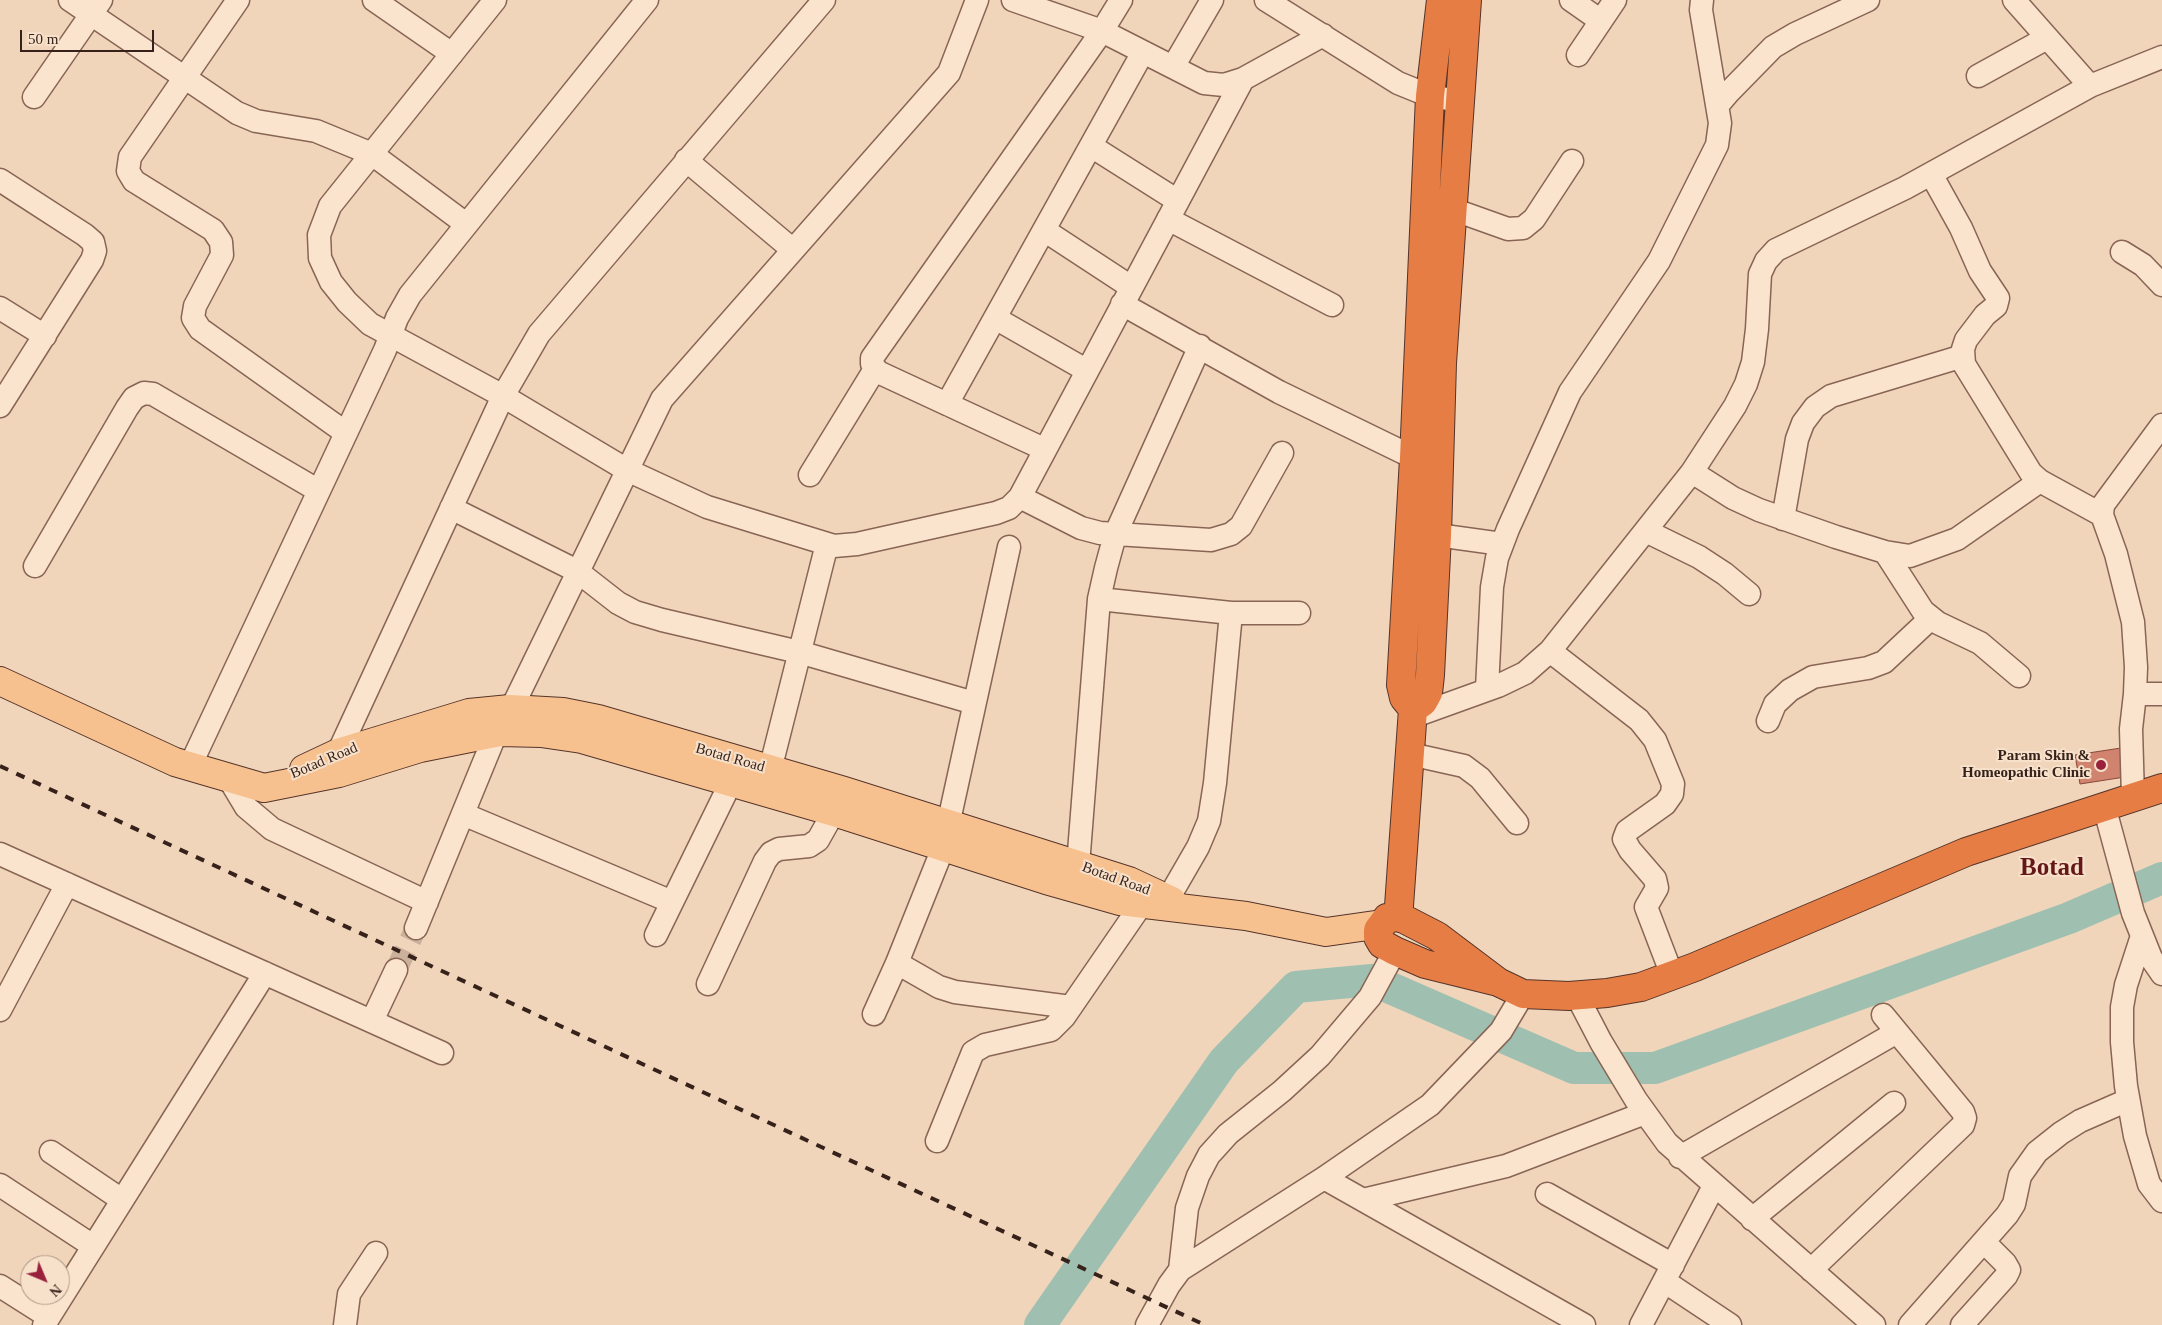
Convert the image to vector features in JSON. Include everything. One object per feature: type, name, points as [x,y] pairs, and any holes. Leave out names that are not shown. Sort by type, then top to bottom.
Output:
[{"type":"highway","points":[[1389,934],[1399,906],[1410,754],[1412,713],[1404,698],[1401,685],[1414,458],[1430,96],[1440,0]]},
{"type":"highway","points":[[1412,713],[1428,693],[1437,535],[1442,363],[1467,0]]},
{"type":"highway","points":[[1389,934],[1423,927],[1448,957],[1523,994],[1577,996],[1641,987],[1966,852],[2162,788]]},
{"type":"main road","name":"Botad Road","points":[[0,681],[176,762],[264,788],[339,773],[502,725],[563,712],[598,720],[770,770],[839,802],[945,836],[1102,896],[1141,905],[1180,905],[1328,931],[1389,934]]},
{"type":"main road","name":"Botad Road","points":[[264,788],[338,753],[469,714],[502,725],[582,739],[731,782],[839,802]]},
{"type":"main road","name":"Botad Road","points":[[945,836],[1078,864],[1129,881],[1180,905]]},
{"type":"street","points":[[70,0],[96,8],[184,78],[237,113],[256,120],[316,131],[372,154],[466,224]]},
{"type":"street","points":[[238,0],[130,157],[128,171],[134,181],[213,230],[221,242],[222,255],[195,306],[193,318],[200,329],[346,433]]},
{"type":"street","points":[[374,0],[452,54]]},
{"type":"street","points":[[495,0],[330,206],[323,219],[319,235],[320,258],[331,282],[347,302],[370,324],[503,396],[627,470],[707,507],[834,546],[858,544],[996,513],[1009,508],[1020,497],[1126,295],[1243,79]]},
{"type":"street","points":[[190,766],[410,295],[647,0]]},
{"type":"street","points":[[338,753],[503,396],[538,334],[824,0]]},
{"type":"street","points":[[416,928],[502,725],[662,399],[948,72],[977,0]]},
{"type":"street","points":[[1013,0],[1102,31],[1204,83],[1224,85],[1243,79],[1328,38]]},
{"type":"street","points":[[810,474],[874,369],[872,358],[1102,31],[1121,0]]},
{"type":"street","points":[[1173,67],[1212,0]]},
{"type":"street","points":[[1266,0],[1398,83],[1430,96],[1459,101]]},
{"type":"street","points":[[1571,0],[1601,21]]},
{"type":"street","points":[[1578,55],[1614,0]]},
{"type":"street","points":[[1487,689],[1492,587],[1502,544],[1570,392],[1659,261],[1717,145],[1720,122],[1701,10],[1702,0]]},
{"type":"street","points":[[1718,105],[1728,92],[1773,47],[1795,34],[1868,0]]},
{"type":"street","points":[[2014,0],[2090,86]]},
{"type":"street","points":[[34,97],[96,8]]},
{"type":"street","points":[[1978,76],[2047,38]]},
{"type":"street","points":[[947,404],[1143,52]]},
{"type":"street","points":[[1412,713],[1487,689],[1526,673],[1550,651],[1646,531],[1692,472],[1736,406],[1746,384],[1752,362],[1757,329],[1760,274],[1766,261],[1776,250],[1905,188],[2090,86],[2162,57]]},
{"type":"street","points":[[1091,146],[1173,210],[1332,305]]},
{"type":"street","points":[[686,160],[793,250]]},
{"type":"street","points":[[1452,209],[1508,229],[1523,228],[1534,219],[1572,161]]},
{"type":"street","points":[[1931,174],[1960,228],[1980,271],[1998,298],[1996,306],[1985,315],[1969,335],[1963,349],[1964,364],[2031,473],[2040,481],[2102,515]]},
{"type":"street","points":[[0,180],[85,235],[92,242],[95,251],[92,260],[0,406]]},
{"type":"street","points":[[1044,230],[1126,295],[1200,346],[1280,392],[1439,470]]},
{"type":"street","points":[[2122,252],[2143,265],[2162,285]]},
{"type":"street","points":[[0,308],[45,336]]},
{"type":"street","points":[[995,318],[1086,370]]},
{"type":"street","points":[[1078,864],[1098,599],[1115,535],[1200,346]]},
{"type":"street","points":[[1782,519],[1797,439],[1803,423],[1815,407],[1831,396],[1964,356]]},
{"type":"street","points":[[874,369],[1044,449]]},
{"type":"street","points":[[35,566],[127,408],[134,398],[144,393],[153,394],[319,491]]},
{"type":"street","points":[[2133,797],[2131,729],[2136,694],[2133,622],[2116,554],[2102,515],[2104,506],[2162,425]]},
{"type":"street","points":[[1020,497],[1082,528],[1115,535],[1211,540],[1231,534],[1241,526],[1282,454]]},
{"type":"street","points":[[1692,472],[1733,498],[1782,519],[1885,552],[1910,556],[1957,539],[2040,481]]},
{"type":"street","points":[[452,508],[577,572],[618,603],[635,612],[799,652],[974,704]]},
{"type":"street","points":[[1646,531],[1699,557],[1725,574],[1749,594]]},
{"type":"street","points":[[1437,535],[1502,544]]},
{"type":"street","points":[[770,770],[827,544]]},
{"type":"street","points":[[874,1014],[897,963],[945,836],[1009,547]]},
{"type":"street","points":[[1885,552],[1922,611],[1938,623],[1980,643],[2019,676]]},
{"type":"street","points":[[1098,599],[1231,613],[1300,613]]},
{"type":"street","points":[[1180,905],[1198,847],[1209,821],[1215,783],[1231,613]]},
{"type":"street","points":[[1768,721],[1775,704],[1790,690],[1814,677],[1868,668],[1884,662],[1931,618]]},
{"type":"street","points":[[1550,651],[1639,720],[1655,740],[1673,784],[1672,794],[1665,804],[1627,831],[1624,839],[1654,878],[1657,888],[1646,906],[1672,975]]},
{"type":"street","points":[[2136,694],[2162,694]]},
{"type":"street","points":[[1410,754],[1464,766],[1480,778],[1517,823]]},
{"type":"street","points":[[228,777],[246,807],[272,829],[427,902]]},
{"type":"street","points":[[656,935],[731,782]]},
{"type":"street","points":[[708,984],[770,853],[779,849],[808,846],[818,840],[839,802]]},
{"type":"street","points":[[2104,806],[2133,913],[2151,958],[2162,974]]},
{"type":"street","points":[[463,814],[672,902]]},
{"type":"street","points":[[0,854],[442,1053]]},
{"type":"street","points":[[0,1010],[67,884]]},
{"type":"street","points":[[937,1142],[973,1052],[985,1045],[1051,1030],[1064,1017],[1141,905]]},
{"type":"street","points":[[1180,1270],[1187,1208],[1198,1176],[1210,1155],[1228,1134],[1282,1091],[1320,1056],[1370,997],[1389,934]]},
{"type":"street","points":[[2142,936],[2126,986],[2122,1007],[2122,1042],[2128,1100],[2135,1136],[2149,1184],[2162,1201]]},
{"type":"street","points":[[897,963],[939,987],[955,992],[1071,1007]]},
{"type":"street","points":[[372,1021],[396,970]]},
{"type":"street","points":[[0,1286],[46,1321],[265,973]]},
{"type":"street","points":[[1147,1325],[1169,1285],[1180,1270],[1324,1178],[1430,1105],[1501,1031],[1523,994]]},
{"type":"street","points":[[1577,996],[1601,1042],[1641,1107],[1666,1143],[1874,1325]]},
{"type":"street","points":[[1680,1156],[1890,1023],[1963,1112],[1965,1118],[1963,1125],[1811,1270]]},
{"type":"street","points":[[1910,1325],[2008,1215],[2014,1204],[2020,1176],[2037,1152],[2080,1121],[2128,1100]]},
{"type":"street","points":[[1752,1219],[1894,1103]]},
{"type":"street","points":[[1363,1200],[1506,1166],[1641,1107]]},
{"type":"street","points":[[51,1152],[122,1200]]},
{"type":"street","points":[[1324,1178],[1584,1325]]},
{"type":"street","points":[[0,1184],[93,1246]]},
{"type":"street","points":[[1641,1325],[1714,1186]]},
{"type":"street","points":[[1547,1194],[1668,1273],[1730,1325]]},
{"type":"street","points":[[1962,1325],[2006,1276],[2009,1270],[2005,1262],[1984,1242]]},
{"type":"street","points":[[345,1325],[349,1294],[376,1253]]},
{"type":"building","points":[[2121,748],[2125,777],[2080,784],[2075,755]]},
{"type":"waterway","points":[[1040,1325],[1224,1061],[1296,987],[1372,980],[1574,1068],[1655,1068],[2069,918],[2162,878]]},
{"type":"tunnel","points":[[396,970],[416,928]]},
{"type":"railway","points":[[0,766],[1205,1325]]},
{"type":"place","name":"Param Skin & Homeopathic Clinic","points":[[2101,765]]},
{"type":"district","name":"Botad","points":[[2052,869]]}]
